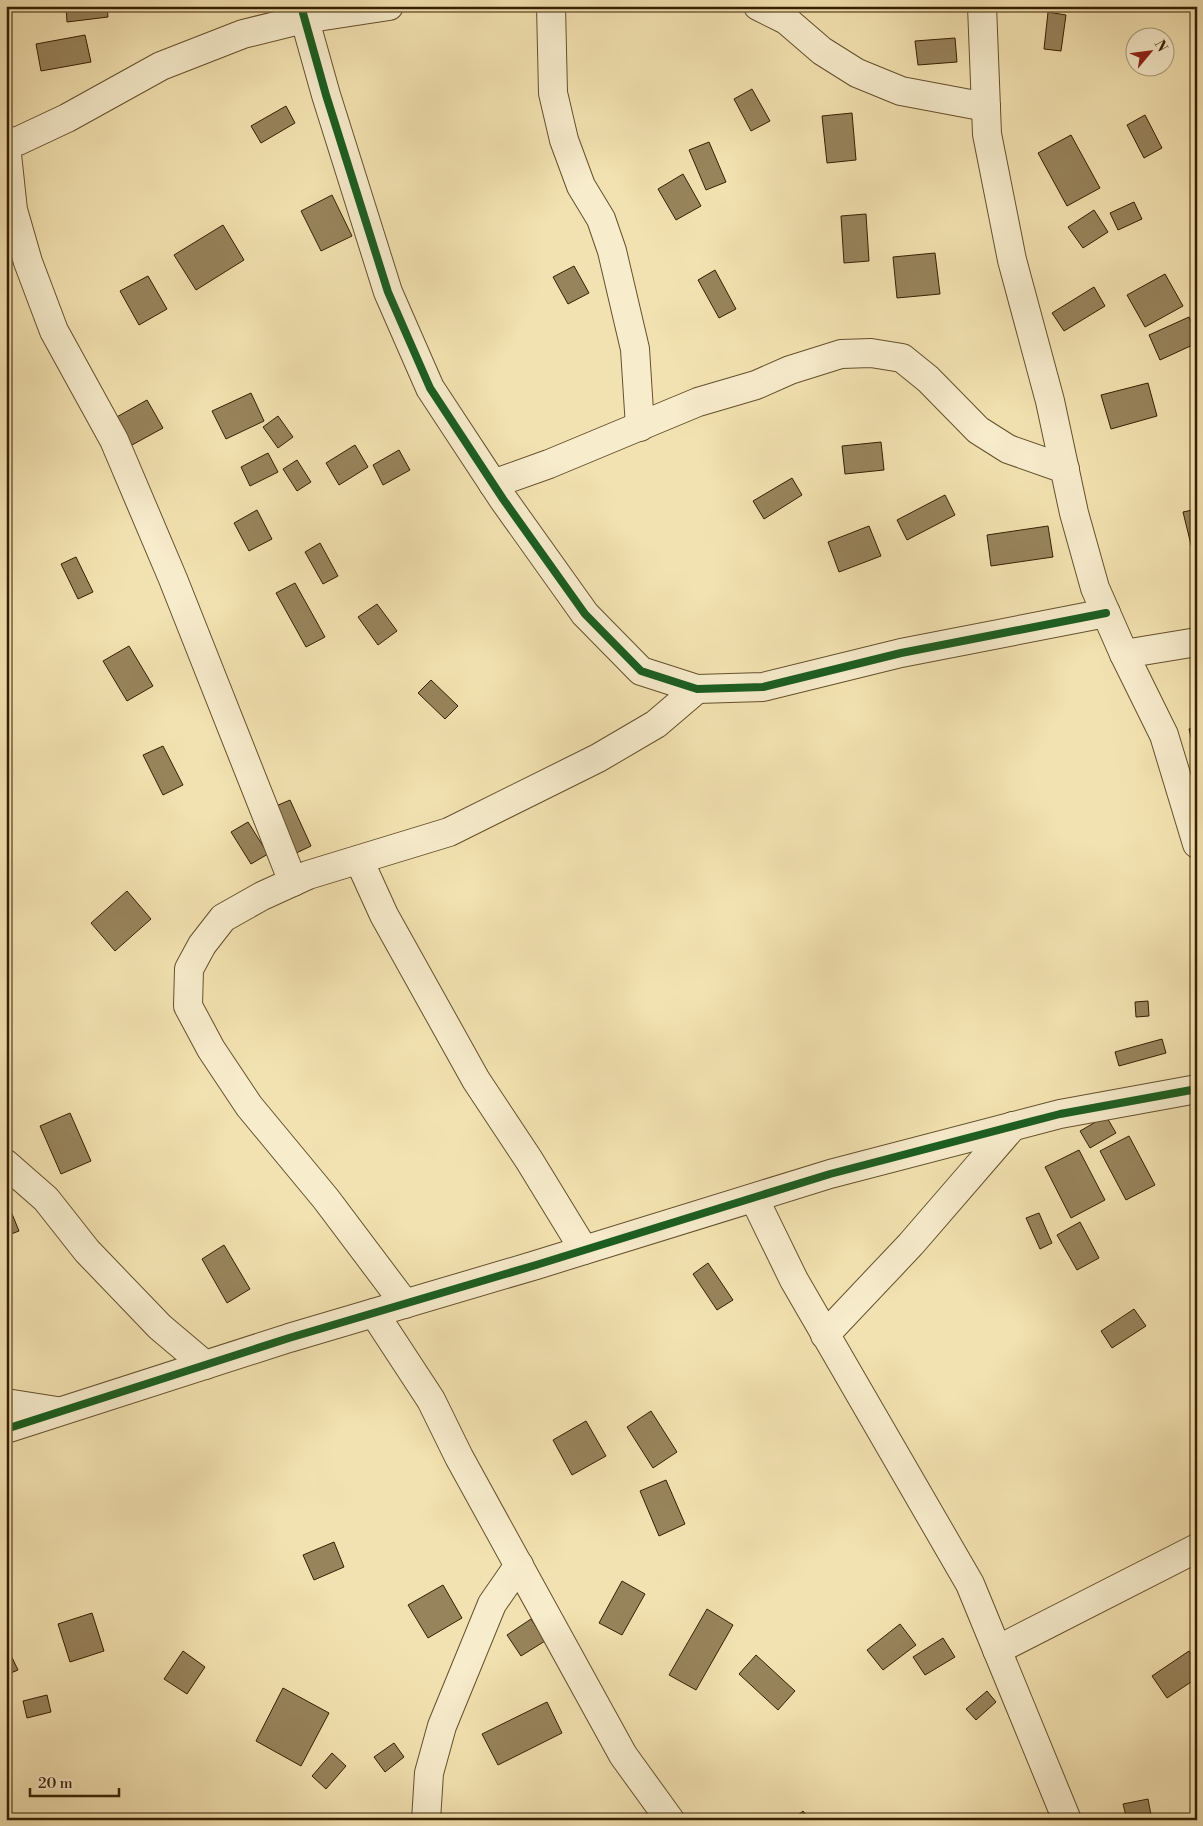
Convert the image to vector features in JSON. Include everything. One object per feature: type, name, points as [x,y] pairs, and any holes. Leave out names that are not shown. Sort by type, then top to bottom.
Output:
[{"type":"street","points":[[293,882],[173,579],[114,440],[54,331],[14,243],[13,210],[6,144],[18,141],[67,118],[161,66],[243,34],[303,13],[389,6]]},
{"type":"street","points":[[551,6],[551,59],[556,102],[564,140],[581,186],[601,219],[612,251],[636,349],[640,427]]},
{"type":"street","points":[[758,6],[786,20],[822,51],[857,72],[900,91],[986,107]]},
{"type":"street","points":[[982,6],[987,134],[1012,260],[1050,400],[1074,513],[1095,588],[1124,654],[1164,735],[1197,844]]},
{"type":"street","points":[[303,13],[326,95],[388,292],[430,388],[493,484],[585,614],[641,672],[697,688],[763,687],[901,653],[1106,613]]},
{"type":"street","points":[[493,484],[549,464],[698,402],[756,385],[841,354],[871,354],[902,358],[928,379],[978,430],[1008,449],[1065,469]]},
{"type":"street","points":[[1124,654],[1197,642]]},
{"type":"street","points":[[405,1304],[326,1199],[250,1106],[211,1049],[188,1006],[189,969],[202,945],[223,918],[262,896],[308,875],[449,832],[598,758],[656,724],[697,688]]},
{"type":"street","points":[[359,860],[384,915],[476,1080],[529,1160],[584,1250]]},
{"type":"street","points":[[6,1429],[289,1338],[830,1174],[1060,1114],[1197,1089]]},
{"type":"street","points":[[825,1334],[911,1244],[1013,1126]]},
{"type":"street","points":[[6,1164],[46,1198],[88,1251],[154,1321],[205,1365]]},
{"type":"street","points":[[754,1198],[794,1280],[970,1584],[1067,1820]]},
{"type":"street","points":[[374,1313],[431,1400],[459,1457],[623,1755],[670,1820]]},
{"type":"street","points":[[6,1403],[60,1412]]},
{"type":"street","points":[[997,1650],[1197,1548]]},
{"type":"street","points":[[426,1820],[429,1773],[442,1726],[492,1604],[518,1564]]},
{"type":"building","points":[[66,6],[107,6],[108,17],[67,22]]},
{"type":"building","points":[[1048,12],[1066,15],[1061,51],[1044,49]]},
{"type":"building","points":[[85,35],[91,62],[41,71],[36,44]]},
{"type":"building","points":[[955,38],[957,62],[918,65],[915,41]]},
{"type":"building","points":[[752,89],[770,121],[751,131],[734,99]]},
{"type":"building","points":[[286,106],[295,123],[261,143],[251,126]]},
{"type":"building","points":[[852,113],[856,160],[827,163],[822,116]]},
{"type":"building","points":[[1145,115],[1162,148],[1144,158],[1127,125]]},
{"type":"building","points":[[1071,135],[1100,188],[1067,206],[1038,153]]},
{"type":"building","points":[[709,142],[726,182],[706,190],[689,150]]},
{"type":"building","points":[[683,174],[701,206],[676,220],[658,189]]},
{"type":"building","points":[[332,195],[352,236],[321,251],[301,211]]},
{"type":"building","points":[[1134,202],[1142,219],[1118,230],[1110,213]]},
{"type":"building","points":[[1094,210],[1108,232],[1083,248],[1068,227]]},
{"type":"building","points":[[866,214],[869,261],[844,263],[841,216]]},
{"type":"building","points":[[223,225],[244,260],[196,290],[174,255]]},
{"type":"building","points":[[935,253],[940,294],[897,298],[893,257]]},
{"type":"building","points":[[574,266],[589,293],[568,304],[553,277]]},
{"type":"building","points":[[715,270],[736,309],[719,318],[698,280]]},
{"type":"building","points":[[1165,274],[1183,306],[1145,327],[1127,295]]},
{"type":"building","points":[[148,276],[167,309],[139,325],[120,291]]},
{"type":"building","points":[[1094,287],[1105,306],[1064,331],[1052,313]]},
{"type":"building","points":[[1189,317],[1197,334],[1197,343],[1160,360],[1149,335]]},
{"type":"building","points":[[1148,383],[1157,416],[1111,429],[1101,395]]},
{"type":"building","points":[[251,393],[264,421],[226,439],[212,411]]},
{"type":"building","points":[[147,400],[163,428],[121,451],[106,423]]},
{"type":"building","points":[[278,416],[293,437],[278,448],[263,427]]},
{"type":"building","points":[[881,442],[884,470],[845,474],[842,446]]},
{"type":"building","points":[[355,445],[368,467],[339,485],[326,463]]},
{"type":"building","points":[[399,450],[410,470],[383,485],[373,465]]},
{"type":"building","points":[[268,453],[278,472],[250,486],[241,467]]},
{"type":"building","points":[[297,460],[311,482],[297,491],[283,469]]},
{"type":"building","points":[[792,478],[802,495],[764,519],[753,501]]},
{"type":"building","points":[[945,495],[955,515],[907,540],[897,520]]},
{"type":"building","points":[[1197,509],[1197,556],[1194,557],[1183,512]]},
{"type":"building","points":[[257,510],[272,539],[249,551],[234,523]]},
{"type":"building","points":[[869,526],[881,556],[839,572],[828,542]]},
{"type":"building","points":[[1048,526],[1053,557],[991,566],[987,535]]},
{"type":"building","points":[[320,543],[338,576],[323,584],[305,552]]},
{"type":"building","points":[[76,557],[93,592],[78,599],[61,564]]},
{"type":"building","points":[[295,583],[325,637],[306,647],[276,593]]},
{"type":"building","points":[[377,604],[397,631],[378,645],[358,617]]},
{"type":"building","points":[[129,646],[153,686],[127,701],[103,661]]},
{"type":"building","points":[[431,680],[458,706],[445,719],[418,693]]},
{"type":"building","points":[[1197,727],[1197,760],[1189,729]]},
{"type":"building","points":[[163,746],[183,785],[163,795],[143,755]]},
{"type":"building","points":[[290,800],[311,846],[290,856],[269,809]]},
{"type":"building","points":[[248,822],[268,854],[251,864],[231,832]]},
{"type":"building","points":[[127,891],[151,919],[115,951],[91,923]]},
{"type":"building","points":[[1148,1001],[1149,1016],[1136,1017],[1135,1002]]},
{"type":"building","points":[[1162,1039],[1166,1053],[1119,1066],[1115,1052]]},
{"type":"building","points":[[70,1113],[91,1161],[61,1174],[40,1126]]},
{"type":"building","points":[[1106,1116],[1116,1133],[1090,1148],[1080,1131]]},
{"type":"building","points":[[1129,1136],[1155,1185],[1126,1200],[1100,1151]]},
{"type":"building","points":[[1079,1150],[1105,1200],[1071,1218],[1045,1167]]},
{"type":"building","points":[[6,1199],[19,1231],[6,1236]]},
{"type":"building","points":[[1039,1213],[1052,1243],[1040,1249],[1026,1218]]},
{"type":"building","points":[[1080,1222],[1099,1258],[1077,1270],[1057,1235]]},
{"type":"building","points":[[224,1245],[250,1289],[227,1303],[202,1259]]},
{"type":"building","points":[[708,1263],[733,1300],[717,1310],[693,1274]]},
{"type":"building","points":[[1134,1309],[1146,1326],[1112,1348],[1101,1331]]},
{"type":"building","points":[[651,1411],[677,1452],[653,1468],[627,1427]]},
{"type":"building","points":[[586,1421],[606,1456],[572,1475],[553,1440]]},
{"type":"building","points":[[666,1480],[685,1524],[659,1536],[640,1491]]},
{"type":"building","points":[[334,1542],[344,1567],[314,1580],[303,1555]]},
{"type":"building","points":[[622,1581],[645,1594],[622,1635],[599,1623]]},
{"type":"building","points":[[443,1585],[462,1618],[428,1638],[408,1605]]},
{"type":"building","points":[[707,1609],[733,1625],[696,1690],[669,1675]]},
{"type":"building","points":[[92,1613],[104,1651],[70,1662],[58,1624]]},
{"type":"building","points":[[531,1619],[545,1641],[521,1656],[507,1635]]},
{"type":"building","points":[[900,1624],[916,1645],[883,1670],[867,1650]]},
{"type":"building","points":[[943,1638],[955,1657],[925,1675],[913,1657]]},
{"type":"building","points":[[6,1645],[18,1670],[6,1675]]},
{"type":"building","points":[[183,1651],[205,1667],[187,1694],[164,1679]]},
{"type":"building","points":[[1189,1651],[1197,1663],[1197,1678],[1167,1698],[1152,1676]]},
{"type":"building","points":[[756,1655],[795,1691],[778,1710],[739,1674]]},
{"type":"building","points":[[283,1688],[329,1713],[301,1766],[256,1741]]},
{"type":"building","points":[[987,1691],[996,1702],[976,1720],[966,1709]]},
{"type":"building","points":[[47,1695],[51,1712],[27,1718],[23,1701]]},
{"type":"building","points":[[547,1702],[562,1733],[498,1765],[482,1734]]},
{"type":"building","points":[[394,1743],[404,1757],[385,1772],[374,1757]]},
{"type":"building","points":[[332,1753],[346,1766],[326,1789],[312,1776]]},
{"type":"building","points":[[1148,1799],[1152,1820],[1127,1820],[1123,1804]]},
{"type":"building","points":[[803,1811],[810,1820],[792,1820]]},
{"type":"cycle path","points":[[301,6],[326,95],[388,292],[430,388],[503,499],[585,614],[641,671],[697,689],[763,687],[901,653],[1106,613]]},
{"type":"cycle path","points":[[6,1429],[289,1338],[536,1265],[830,1174],[1060,1114],[1197,1089]]}]
